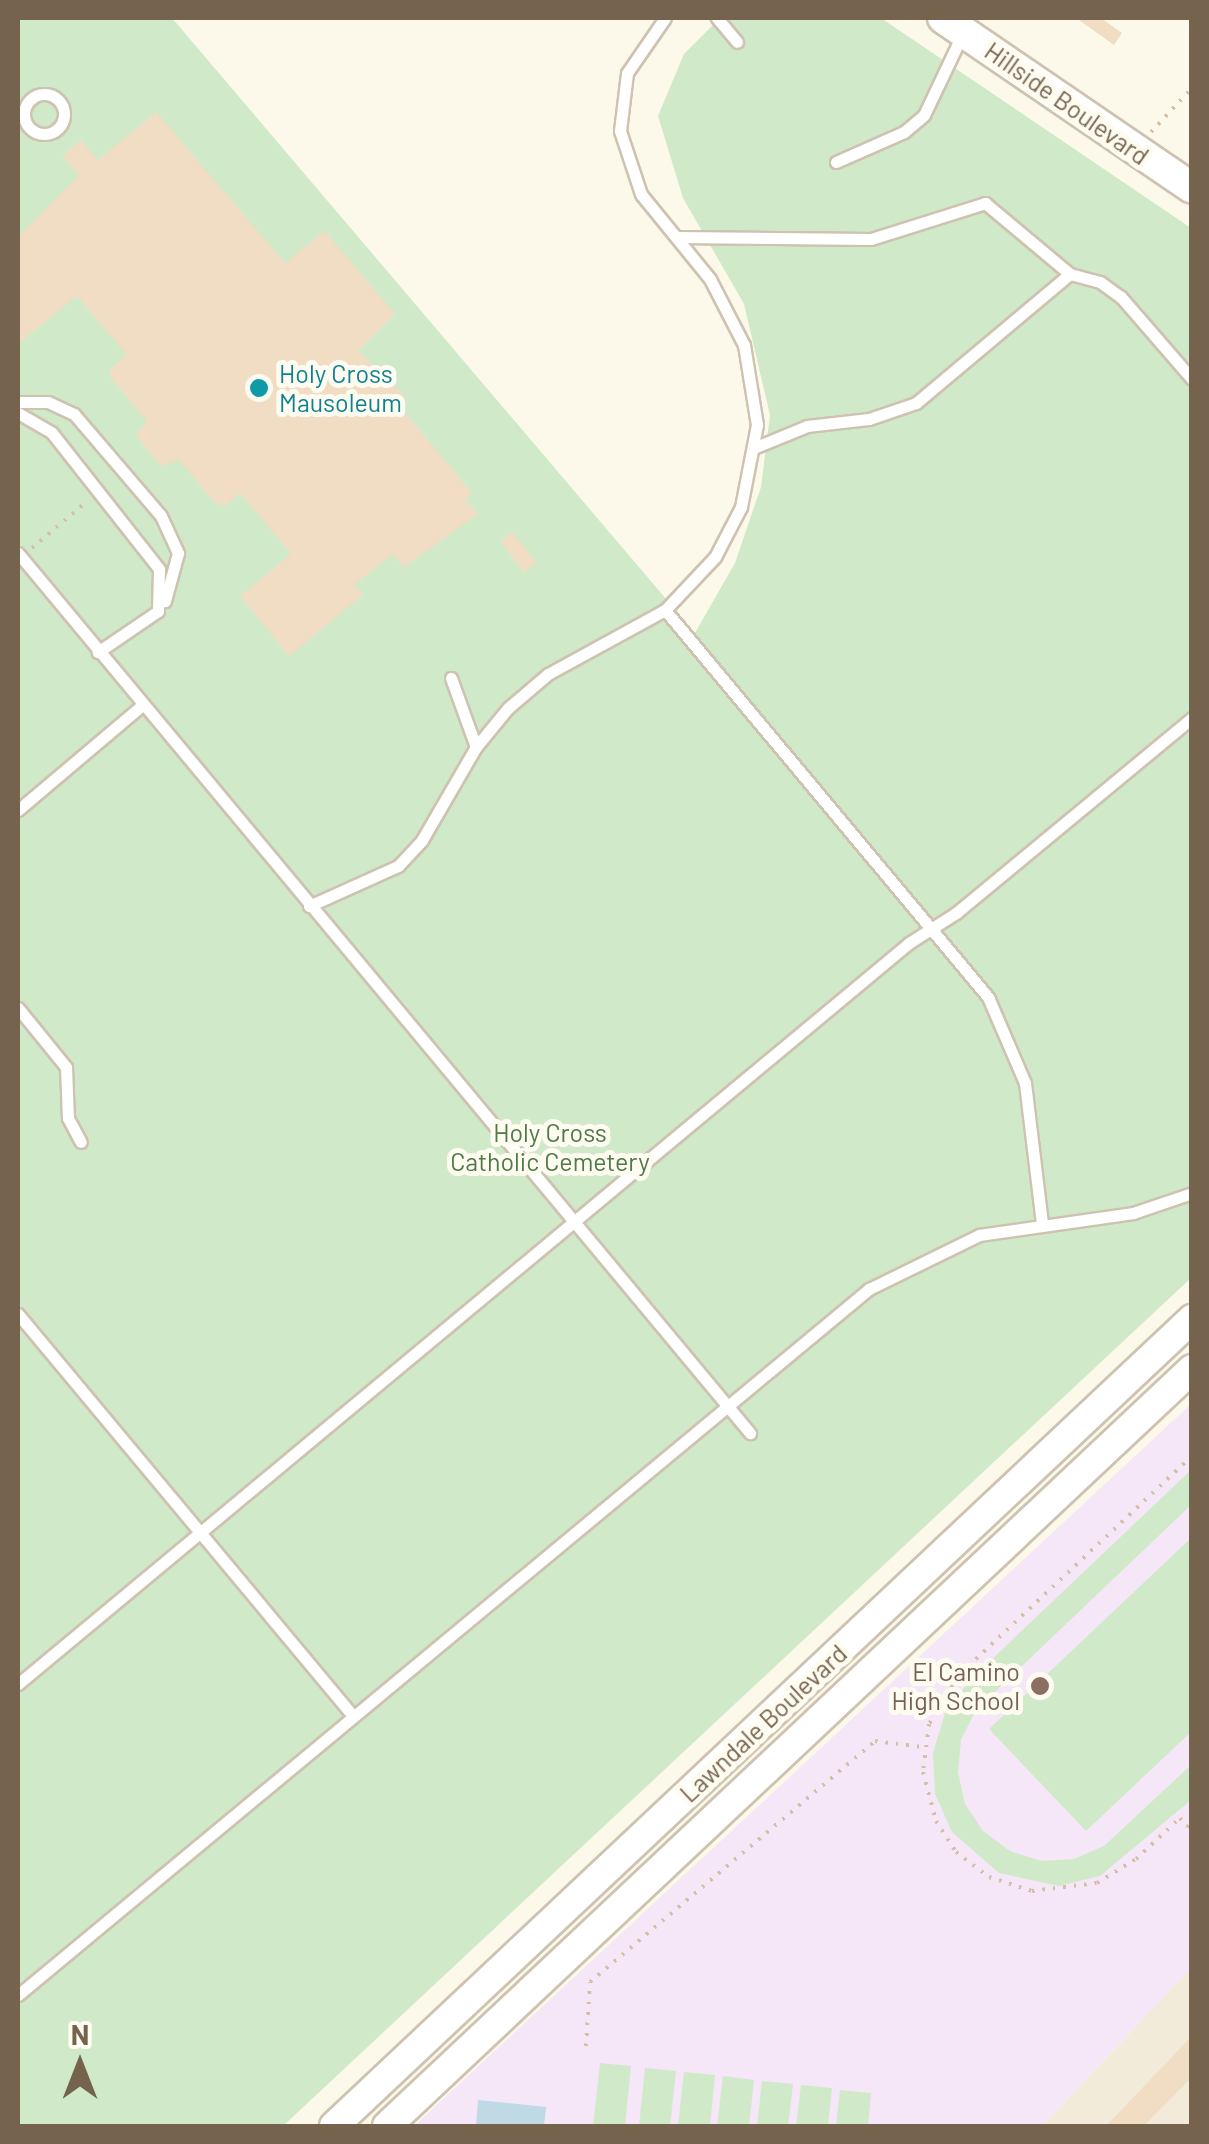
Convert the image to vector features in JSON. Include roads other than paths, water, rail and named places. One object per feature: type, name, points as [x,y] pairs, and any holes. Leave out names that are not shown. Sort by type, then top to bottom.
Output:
[{"type":"main road","name":"Hillside Boulevard","points":[[953,24],[1192,188]]},
{"type":"street","name":"Lawndale Boulevard","points":[[334,2126],[1192,1319]]},
{"type":"street","name":"Lawndale Boulevard","points":[[387,2126],[1192,1369]]},
{"type":"lane","points":[[309,906],[371,883],[411,854],[476,748],[548,674],[666,610],[725,541],[756,447],[753,383],[738,328],[633,180],[619,116],[634,58],[665,18]]},
{"type":"lane","points":[[716,18],[737,42]]},
{"type":"lane","points":[[836,162],[904,132],[924,115],[953,24]]},
{"type":"lane","points":[[677,237],[871,239],[979,202],[1000,212],[1070,274],[1100,282],[1122,297],[1192,380]]},
{"type":"lane","points":[[756,447],[807,426],[869,419],[916,403],[1070,274]]},
{"type":"lane","points":[[18,402],[48,402],[74,414],[169,526],[178,568],[158,611],[98,652]]},
{"type":"lane","points":[[18,413],[52,434],[154,559],[162,579],[158,611]]},
{"type":"lane","points":[[19,557],[750,1432]]},
{"type":"lane","points":[[666,610],[976,981],[1010,1038],[1029,1106],[1042,1223]]},
{"type":"lane","points":[[451,678],[476,748]]},
{"type":"lane","points":[[18,810],[141,706]]},
{"type":"lane","points":[[18,1684],[574,1222],[1192,718]]},
{"type":"lane","points":[[18,1008],[66,1067],[68,1118],[81,1142]]},
{"type":"lane","points":[[18,1995],[727,1405],[894,1272],[979,1235],[1133,1212],[1192,1194]]},
{"type":"lane","points":[[18,1314],[353,1716]]},
{"type":"water","points":[[478,2100],[546,2107],[544,2126],[476,2126]]},
{"type":"place","name":"Holy Cross Mausoleum","points":[[259,388]]},
{"type":"place","name":"El Camino High School","points":[[1040,1686]]},
{"type":"park label","name":"Holy Cross Catholic Cemetery","points":[[550,1148]]}]
